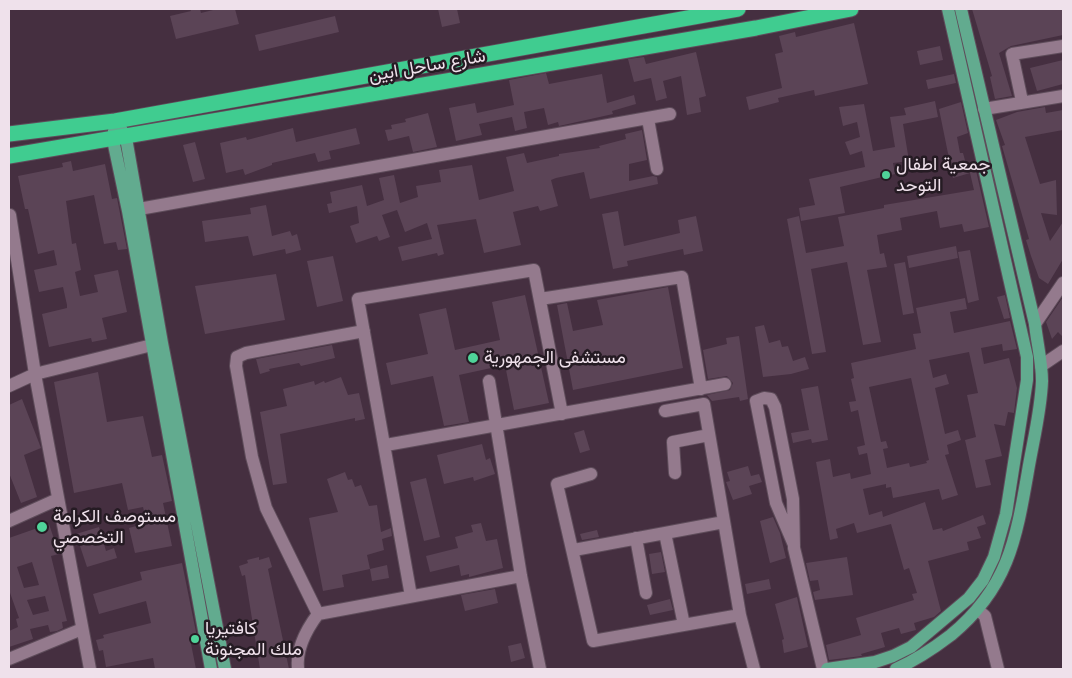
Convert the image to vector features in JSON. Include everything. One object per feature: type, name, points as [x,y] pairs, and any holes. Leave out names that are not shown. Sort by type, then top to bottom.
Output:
[{"type":"highway","name":"شارع ساحل ابين","points":[[9,134],[116,121],[738,9]]},
{"type":"highway","name":"شارع ساحل ابين","points":[[9,156],[119,139],[756,28],[851,9]]},
{"type":"main road","points":[[827,669],[874,662],[893,656],[910,647],[970,598],[983,580],[994,557],[1006,514],[1027,380],[1027,357],[970,113],[948,9]]},
{"type":"main road","points":[[896,669],[915,660],[941,642],[978,610],[992,591],[1012,546],[1041,394],[1041,366],[1035,324],[961,9]]},
{"type":"main road","points":[[970,113],[984,109]]},
{"type":"main road","points":[[116,121],[157,344],[211,669]]},
{"type":"main road","points":[[157,344],[224,669]]},
{"type":"street","points":[[1022,102],[1012,54],[1063,46]]},
{"type":"street","points":[[984,109],[1063,96]]},
{"type":"street","points":[[133,210],[670,114]]},
{"type":"street","points":[[648,119],[656,169]]},
{"type":"street","points":[[10,216],[35,374],[90,669]]},
{"type":"street","points":[[411,596],[386,445],[358,299],[534,270],[562,414]]},
{"type":"street","points":[[540,299],[682,277],[701,389]]},
{"type":"street","points":[[1035,324],[1063,283]]},
{"type":"street","points":[[318,614],[266,508],[252,458],[236,366],[237,357],[246,353],[364,332]]},
{"type":"street","points":[[9,386],[35,374],[157,344]]},
{"type":"street","points":[[1041,366],[1063,351]]},
{"type":"street","points":[[489,381],[521,576],[540,669]]},
{"type":"street","points":[[386,445],[725,384]]},
{"type":"street","points":[[794,545],[793,498],[775,407],[771,399],[764,398],[756,401],[776,503],[794,545],[823,669]]},
{"type":"street","points":[[665,412],[704,404],[740,615],[754,669]]},
{"type":"street","points":[[675,474],[673,442],[709,435]]},
{"type":"street","points":[[590,474],[557,484],[574,550],[593,641],[740,615]]},
{"type":"street","points":[[9,521],[58,499]]},
{"type":"street","points":[[574,550],[724,522]]},
{"type":"street","points":[[665,533],[684,625]]},
{"type":"street","points":[[636,538],[646,593]]},
{"type":"street","points":[[298,669],[297,661],[308,627],[318,614],[521,576]]},
{"type":"street","points":[[978,610],[985,616],[998,669]]},
{"type":"street","points":[[9,659],[82,628]]},
{"type":"building","points":[[190,9],[200,9],[201,13],[217,9],[235,9],[239,24],[176,39],[170,16],[191,11]]},
{"type":"building","points":[[438,9],[457,9],[460,23],[442,27]]},
{"type":"building","points":[[972,9],[1063,9],[1063,35],[1011,46],[999,53],[1012,96],[995,99],[990,77],[992,76]]},
{"type":"building","points":[[335,16],[339,32],[259,51],[255,35]]},
{"type":"building","points":[[854,23],[868,84],[815,96],[814,90],[778,98],[779,102],[749,110],[746,97],[782,88],[775,54],[783,52],[779,36],[795,32],[796,37]]},
{"type":"building","points":[[940,46],[943,60],[920,65],[917,51]]},
{"type":"building","points":[[696,52],[706,96],[699,98],[701,112],[687,115],[681,76],[663,81],[667,98],[656,101],[651,78],[634,82],[628,59],[644,57],[646,64]]},
{"type":"building","points":[[1063,60],[1063,84],[1037,91],[1030,68]]},
{"type":"building","points":[[546,73],[549,84],[602,74],[607,103],[634,95],[636,104],[612,111],[613,114],[559,126],[558,122],[548,125],[544,108],[524,112],[527,128],[515,131],[512,117],[479,124],[482,135],[456,141],[449,108],[475,103],[477,113],[514,105],[509,80]]},
{"type":"building","points":[[954,74],[956,83],[928,89],[926,80]]},
{"type":"building","points":[[935,101],[938,117],[903,124],[909,161],[893,163],[895,174],[840,187],[845,213],[801,221],[799,208],[815,205],[809,179],[865,167],[862,151],[850,155],[845,142],[860,137],[857,122],[843,126],[839,107],[864,104],[873,151],[895,147],[890,117],[906,115],[904,108]]},
{"type":"building","points":[[961,102],[968,133],[957,137],[960,153],[963,153],[966,164],[974,162],[989,227],[964,232],[962,224],[940,228],[937,211],[900,218],[902,230],[877,235],[880,254],[884,253],[887,267],[867,270],[881,342],[863,345],[847,262],[811,269],[826,352],[812,354],[787,219],[799,216],[806,253],[844,246],[838,217],[884,208],[884,205],[974,190],[970,173],[953,178],[939,109]]},
{"type":"building","points":[[1045,107],[1046,113],[1063,110],[1063,130],[1025,137],[1040,184],[1056,180],[1057,215],[1041,213],[1050,241],[1063,222],[1063,259],[1048,284],[1039,278],[1031,256],[1026,240],[1029,239],[1002,146],[1005,145],[996,120],[1017,112]]},
{"type":"building","points":[[428,113],[437,147],[413,152],[409,136],[388,141],[385,130],[392,129],[391,125],[406,122],[405,119]]},
{"type":"building","points":[[293,128],[296,142],[356,128],[360,144],[329,151],[331,159],[318,162],[315,153],[272,163],[272,165],[245,175],[243,169],[226,173],[220,143],[246,137],[247,140]]},
{"type":"building","points":[[642,130],[647,160],[629,164],[629,181],[653,176],[657,177],[658,184],[590,199],[584,172],[551,180],[558,206],[540,211],[538,206],[513,212],[521,245],[484,253],[476,219],[437,225],[444,254],[438,256],[437,253],[402,261],[398,247],[432,239],[427,223],[405,232],[397,210],[382,215],[390,237],[379,241],[377,236],[356,243],[350,226],[359,223],[357,206],[329,213],[327,204],[332,203],[330,192],[362,185],[367,206],[384,200],[379,178],[394,175],[400,203],[418,197],[416,186],[441,182],[439,170],[472,165],[479,200],[514,191],[506,157],[524,153],[527,163],[559,156],[559,154],[600,148],[599,146],[626,139],[625,134]]},
{"type":"building","points":[[195,142],[205,179],[193,182],[183,145]]},
{"type":"building","points":[[71,161],[73,171],[105,164],[112,199],[117,198],[127,249],[118,250],[116,242],[104,244],[94,195],[66,201],[72,244],[76,243],[81,270],[75,272],[80,296],[98,292],[94,275],[118,270],[127,312],[102,318],[107,339],[92,342],[91,338],[49,347],[42,314],[67,308],[67,305],[63,287],[39,292],[34,270],[57,265],[54,250],[38,254],[18,176],[63,167],[62,163]]},
{"type":"building","points":[[266,205],[272,236],[290,231],[292,236],[297,234],[301,250],[286,254],[285,249],[253,256],[248,236],[205,242],[202,221],[251,214],[250,208]]},
{"type":"building","points":[[618,211],[624,246],[680,233],[678,220],[696,216],[703,251],[684,255],[683,249],[627,261],[628,266],[613,269],[602,214]]},
{"type":"building","points":[[956,246],[958,258],[909,268],[907,256]]},
{"type":"building","points":[[970,250],[979,300],[968,303],[958,252]]},
{"type":"building","points":[[333,256],[343,301],[317,307],[307,261]]},
{"type":"building","points":[[905,262],[914,313],[903,315],[894,264]]},
{"type":"building","points":[[276,274],[285,320],[205,334],[195,286]]},
{"type":"building","points":[[668,287],[683,368],[573,390],[557,305],[567,303],[573,331],[603,325],[597,300]]},
{"type":"building","name":"مستشفى الجمهورية","points":[[525,295],[549,403],[514,410],[505,365],[459,375],[469,422],[444,426],[433,376],[391,385],[386,363],[428,354],[419,314],[446,308],[455,350],[500,340],[492,302]]},
{"type":"building","points":[[1005,295],[1010,318],[1004,319],[997,297]]},
{"type":"building","points":[[1063,297],[1063,337],[1058,332],[1052,339],[1046,322]]},
{"type":"building","points":[[965,298],[967,309],[950,312],[954,333],[1010,321],[1017,349],[1003,351],[1002,344],[981,348],[984,364],[1009,358],[1017,388],[1014,413],[1008,412],[1005,426],[994,424],[1002,456],[985,460],[991,485],[976,488],[965,440],[976,437],[967,395],[978,393],[969,352],[929,360],[933,378],[946,374],[949,384],[935,388],[945,434],[958,430],[961,440],[947,445],[949,454],[945,455],[958,495],[942,500],[939,489],[893,498],[891,487],[886,488],[886,484],[863,489],[869,515],[882,511],[883,517],[925,502],[933,530],[942,528],[943,531],[983,515],[986,524],[977,527],[981,538],[967,542],[969,550],[928,561],[941,611],[934,617],[914,623],[916,630],[901,634],[899,628],[881,633],[885,647],[861,654],[862,656],[829,660],[826,645],[861,635],[856,618],[914,600],[912,594],[917,593],[909,568],[904,570],[891,524],[857,533],[854,523],[836,529],[838,538],[830,540],[816,462],[830,459],[833,477],[850,473],[851,479],[871,474],[867,453],[859,455],[857,447],[865,445],[858,410],[851,412],[849,402],[856,401],[851,379],[854,378],[851,363],[916,349],[913,334],[921,333],[916,308]],"holes":[[[911,378],[929,460],[926,461],[927,463],[910,467],[909,463],[887,468],[883,449],[888,448],[886,441],[881,442],[869,387]]]},
{"type":"building","points":[[764,325],[769,343],[780,340],[782,347],[788,346],[793,361],[805,357],[809,369],[791,374],[763,377],[755,327]]},
{"type":"building","points":[[739,336],[748,399],[740,401],[739,397],[712,401],[707,395],[730,390],[733,383],[727,376],[708,379],[703,350],[727,344],[726,338]]},
{"type":"building","points":[[332,345],[335,358],[301,366],[299,363],[269,369],[270,371],[260,374],[256,359]]},
{"type":"building","points":[[98,372],[107,422],[143,416],[152,457],[162,455],[172,501],[163,503],[172,546],[135,553],[129,528],[147,523],[143,507],[128,510],[122,483],[74,493],[54,382]]},
{"type":"building","points":[[341,377],[348,395],[359,393],[365,419],[355,421],[355,418],[280,434],[287,483],[273,485],[260,412],[287,406],[283,389],[314,381],[315,385],[324,381],[325,383]]},
{"type":"building","points":[[818,386],[828,440],[812,443],[811,439],[793,443],[791,433],[809,430],[801,389]]},
{"type":"building","points":[[22,399],[41,448],[24,455],[37,497],[21,503],[9,473],[9,405]]},
{"type":"building","points":[[584,430],[590,450],[580,453],[574,433]]},
{"type":"building","points":[[482,444],[486,460],[490,458],[495,474],[474,481],[473,477],[444,484],[437,455]]},
{"type":"building","points":[[748,466],[751,476],[759,474],[762,482],[749,486],[752,494],[733,500],[726,482],[730,481],[727,472]]},
{"type":"building","points":[[345,472],[348,480],[352,479],[355,487],[361,485],[369,506],[377,505],[381,532],[391,528],[392,536],[382,539],[384,550],[367,555],[370,569],[342,575],[344,587],[323,591],[309,518],[338,512],[327,479]]},
{"type":"building","points":[[426,478],[440,537],[424,541],[410,482]]},
{"type":"building","points":[[773,517],[780,533],[786,558],[770,563],[760,521]]},
{"type":"building","points":[[481,523],[486,541],[497,539],[503,568],[469,577],[469,574],[461,576],[459,565],[430,572],[426,556],[458,548],[455,537],[473,532],[471,525]]},
{"type":"building","points":[[49,524],[59,554],[51,556],[67,621],[62,622],[63,628],[57,631],[50,632],[48,625],[30,629],[33,639],[9,647],[9,631],[18,627],[16,619],[19,618],[9,590],[9,538]],"holes":[[[32,562],[39,585],[24,588],[17,567]],[[45,596],[49,611],[33,615],[27,600]]]},
{"type":"building","points":[[99,527],[106,551],[114,548],[117,558],[87,567],[76,534]]},
{"type":"building","points":[[597,530],[599,537],[582,540],[580,534]]},
{"type":"building","points":[[661,552],[665,572],[652,574],[649,554]]},
{"type":"building","points":[[259,557],[259,560],[269,557],[272,567],[268,569],[289,669],[260,669],[245,575],[242,576],[239,566],[248,563],[247,560]]},
{"type":"building","points":[[847,557],[853,595],[815,600],[813,592],[820,590],[818,580],[810,581],[806,563]]},
{"type":"building","points":[[182,563],[197,637],[190,639],[196,669],[155,669],[153,658],[106,667],[103,650],[99,651],[96,640],[104,638],[103,635],[151,623],[146,601],[99,614],[93,594],[142,580],[140,572]]},
{"type":"building","points":[[387,565],[389,578],[372,581],[370,569]]},
{"type":"building","points":[[769,579],[771,589],[747,594],[745,584]]},
{"type":"building","points":[[495,589],[498,603],[465,611],[461,595]]},
{"type":"building","points":[[797,597],[808,647],[784,653],[782,640],[784,639],[775,604]]},
{"type":"building","points":[[670,599],[673,610],[650,615],[647,605]]},
{"type":"building","points":[[521,643],[525,658],[511,662],[508,646]]},
{"type":"place","name":"جمعية اطفال التوحد","points":[[886,175]]},
{"type":"place","name":"مستشفى الجمهورية","points":[[473,358]]},
{"type":"place","name":"مستوصف الكرامة التخصصي","points":[[42,527]]},
{"type":"place","name":"كافتيريا ملك المجنونة","points":[[195,639]]}]
